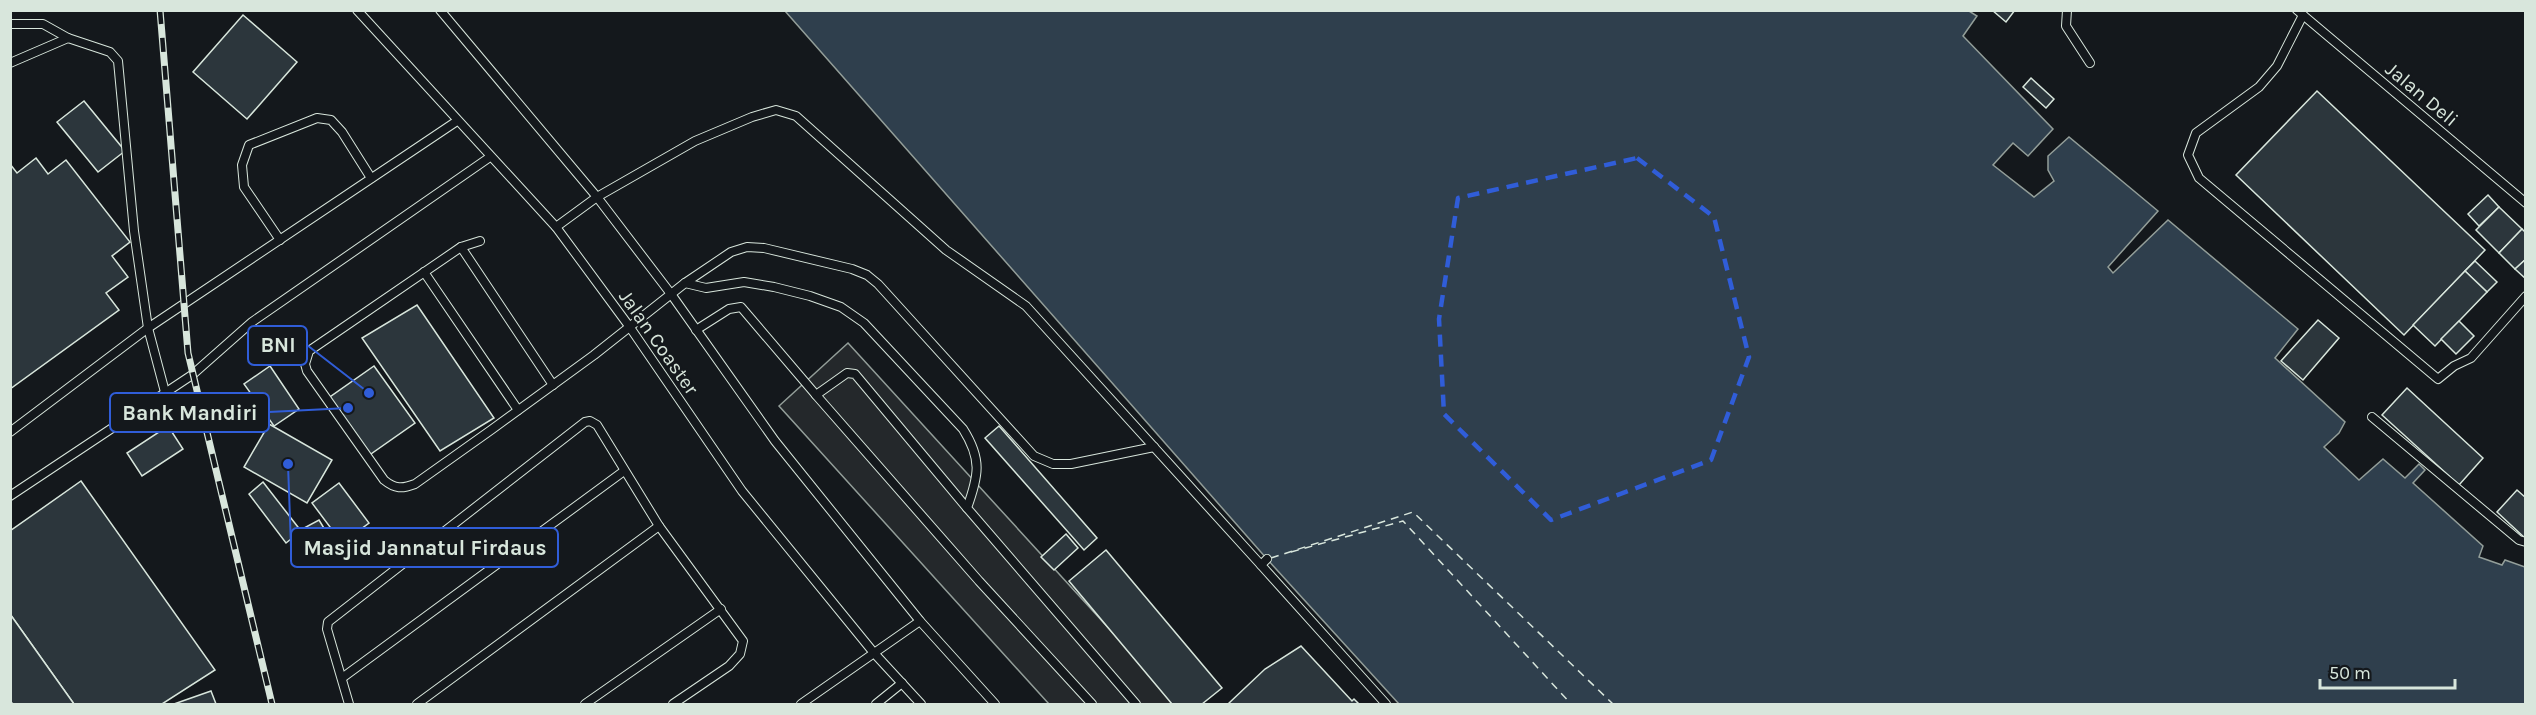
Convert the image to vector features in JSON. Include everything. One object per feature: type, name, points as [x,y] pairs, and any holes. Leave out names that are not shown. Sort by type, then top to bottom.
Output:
[{"type":"lane","name":"Jalan Coaster","points":[[357,10],[556,227],[629,326],[742,491],[874,653],[921,705]]},
{"type":"lane","name":"Jalan Coaster","points":[[440,10],[597,197],[671,294],[775,441],[920,621],[995,705]]},
{"type":"lane","points":[[2067,10],[2066,26],[2090,63]]},
{"type":"lane","points":[[2300,13],[2277,66],[2259,87],[2196,133],[2188,155],[2199,178],[2438,379],[2454,366],[2471,358],[2526,296]]},
{"type":"lane","name":"Jalan Deli","points":[[2300,13],[2526,203]]},
{"type":"lane","points":[[10,24],[43,24],[68,38],[110,52],[118,61],[134,231],[148,328],[165,392]]},
{"type":"lane","points":[[10,63],[68,38]]},
{"type":"lane","points":[[556,227],[597,197],[695,141],[752,117],[776,110],[796,116],[946,250],[1026,306],[1154,447],[1264,562],[1386,705]]},
{"type":"lane","points":[[280,240],[244,187],[242,165],[249,145],[317,118],[331,120],[371,178]]},
{"type":"lane","points":[[10,432],[148,328],[457,121]]},
{"type":"lane","points":[[10,496],[192,375],[252,322],[490,157]]},
{"type":"lane","points":[[480,241],[461,247],[309,351],[305,364],[307,371],[384,480],[399,489],[415,484],[553,385],[685,283],[730,252],[747,248],[764,248],[852,269],[867,275],[878,284],[1034,456],[1053,464],[1071,464],[1154,447]]},
{"type":"lane","points":[[461,247],[553,385]]},
{"type":"lane","points":[[424,272],[518,410]]},
{"type":"lane","points":[[685,283],[706,288],[744,282],[774,287],[841,307],[864,323],[963,429],[974,446],[977,476],[967,508]]},
{"type":"lane","points":[[696,330],[729,309],[741,307],[979,581],[1092,705]]},
{"type":"lane","points":[[816,395],[847,373],[855,374],[1136,705]]},
{"type":"lane","points":[[2372,417],[2518,540],[2526,542]]},
{"type":"lane","points":[[349,705],[327,629],[328,622],[585,422],[590,421],[597,425],[659,526],[743,640],[740,654],[729,666],[673,705]]},
{"type":"lane","points":[[342,678],[624,471]]},
{"type":"lane","points":[[417,705],[659,526]]},
{"type":"lane","points":[[585,705],[721,609]]},
{"type":"lane","points":[[801,705],[920,621]]},
{"type":"lane","points":[[876,705],[902,683]]},
{"type":"highlighted area","points":[[1637,158],[1714,217],[1749,357],[1711,460],[1551,520],[1444,414],[1439,319],[1458,198]]},
{"type":"shaded area","points":[[848,343],[1178,704],[1049,704],[779,406]]},
{"type":"water","points":[[785,11],[1969,11],[1977,16],[1963,36],[2053,129],[2028,156],[2013,143],[1993,165],[2034,197],[2054,181],[2048,170],[2048,156],[2069,137],[2158,211],[2108,267],[2113,273],[2168,220],[2298,329],[2275,358],[2345,422],[2339,433],[2324,447],[2359,480],[2383,459],[2405,478],[2419,464],[2425,470],[2413,483],[2483,546],[2479,557],[2502,565],[2505,560],[2525,567],[2525,704],[1399,704],[1267,559]]},
{"type":"building","points":[[1992,10],[2015,10],[2006,22]]},
{"type":"building","points":[[243,15],[297,62],[247,119],[193,72]]},
{"type":"building","points":[[2031,78],[2054,99],[2046,108],[2023,87]]},
{"type":"building","points":[[2317,91],[2485,250],[2404,335],[2236,175]]},
{"type":"building","points":[[84,101],[125,151],[98,172],[57,122]]},
{"type":"building","points":[[36,158],[48,174],[66,160],[130,242],[112,256],[128,277],[106,293],[119,310],[10,389],[10,164],[17,173]]},
{"type":"building","points":[[2488,195],[2499,207],[2479,226],[2468,214]]},
{"type":"building","points":[[2499,207],[2522,229],[2499,253],[2476,230]]},
{"type":"building","points":[[2522,229],[2526,233],[2526,259],[2515,269],[2499,253]]},
{"type":"building","points":[[2526,259],[2526,279],[2515,269]]},
{"type":"building","points":[[2475,261],[2497,282],[2487,292],[2465,271]]},
{"type":"building","points":[[2465,271],[2487,292],[2435,346],[2413,325]]},
{"type":"building","points":[[417,305],[494,418],[440,451],[362,338]]},
{"type":"building","points":[[2318,320],[2339,338],[2303,380],[2281,361]]},
{"type":"building","points":[[2459,321],[2474,336],[2456,354],[2441,339]]},
{"type":"building","points":[[270,366],[299,409],[274,426],[244,384]]},
{"type":"building","points":[[374,366],[415,423],[368,456],[327,399]]},
{"type":"building","points":[[2407,388],[2483,458],[2459,485],[2382,415]]},
{"type":"building","points":[[269,424],[332,460],[307,503],[244,467]]},
{"type":"building","points":[[168,426],[183,449],[142,476],[127,453]]},
{"type":"building","points":[[999,426],[1097,538],[1084,550],[985,438]]},
{"type":"building","points":[[81,481],[215,670],[162,704],[74,704],[10,614],[10,531]]},
{"type":"building","points":[[263,482],[301,531],[286,543],[249,494]]},
{"type":"building","points":[[339,483],[369,523],[342,543],[312,503]]},
{"type":"building","points":[[2517,490],[2526,498],[2526,539],[2497,512]]},
{"type":"building","points":[[319,520],[333,543],[318,552],[304,528]]},
{"type":"building","points":[[1066,534],[1078,548],[1054,570],[1041,557]]},
{"type":"building","points":[[1106,550],[1222,688],[1202,704],[1172,704],[1069,581]]},
{"type":"building","points":[[10,614],[74,704],[13,704],[10,701]]},
{"type":"building","points":[[1301,646],[1352,701],[1354,699],[1359,704],[1228,704],[1265,669]]},
{"type":"building","points":[[211,691],[216,704],[174,704]]},
{"type":"ferry route","points":[[1271,558],[1413,512],[1613,704]]},
{"type":"ferry route","points":[[1291,552],[1403,521],[1571,704]]},
{"type":"railway","points":[[160,10],[188,353],[272,704]]},
{"type":"place","name":"BNI","points":[[369,393]]},
{"type":"place","name":"Bank Mandiri","points":[[348,408]]},
{"type":"place","name":"Masjid Jannatul Firdaus","points":[[288,464]]}]
